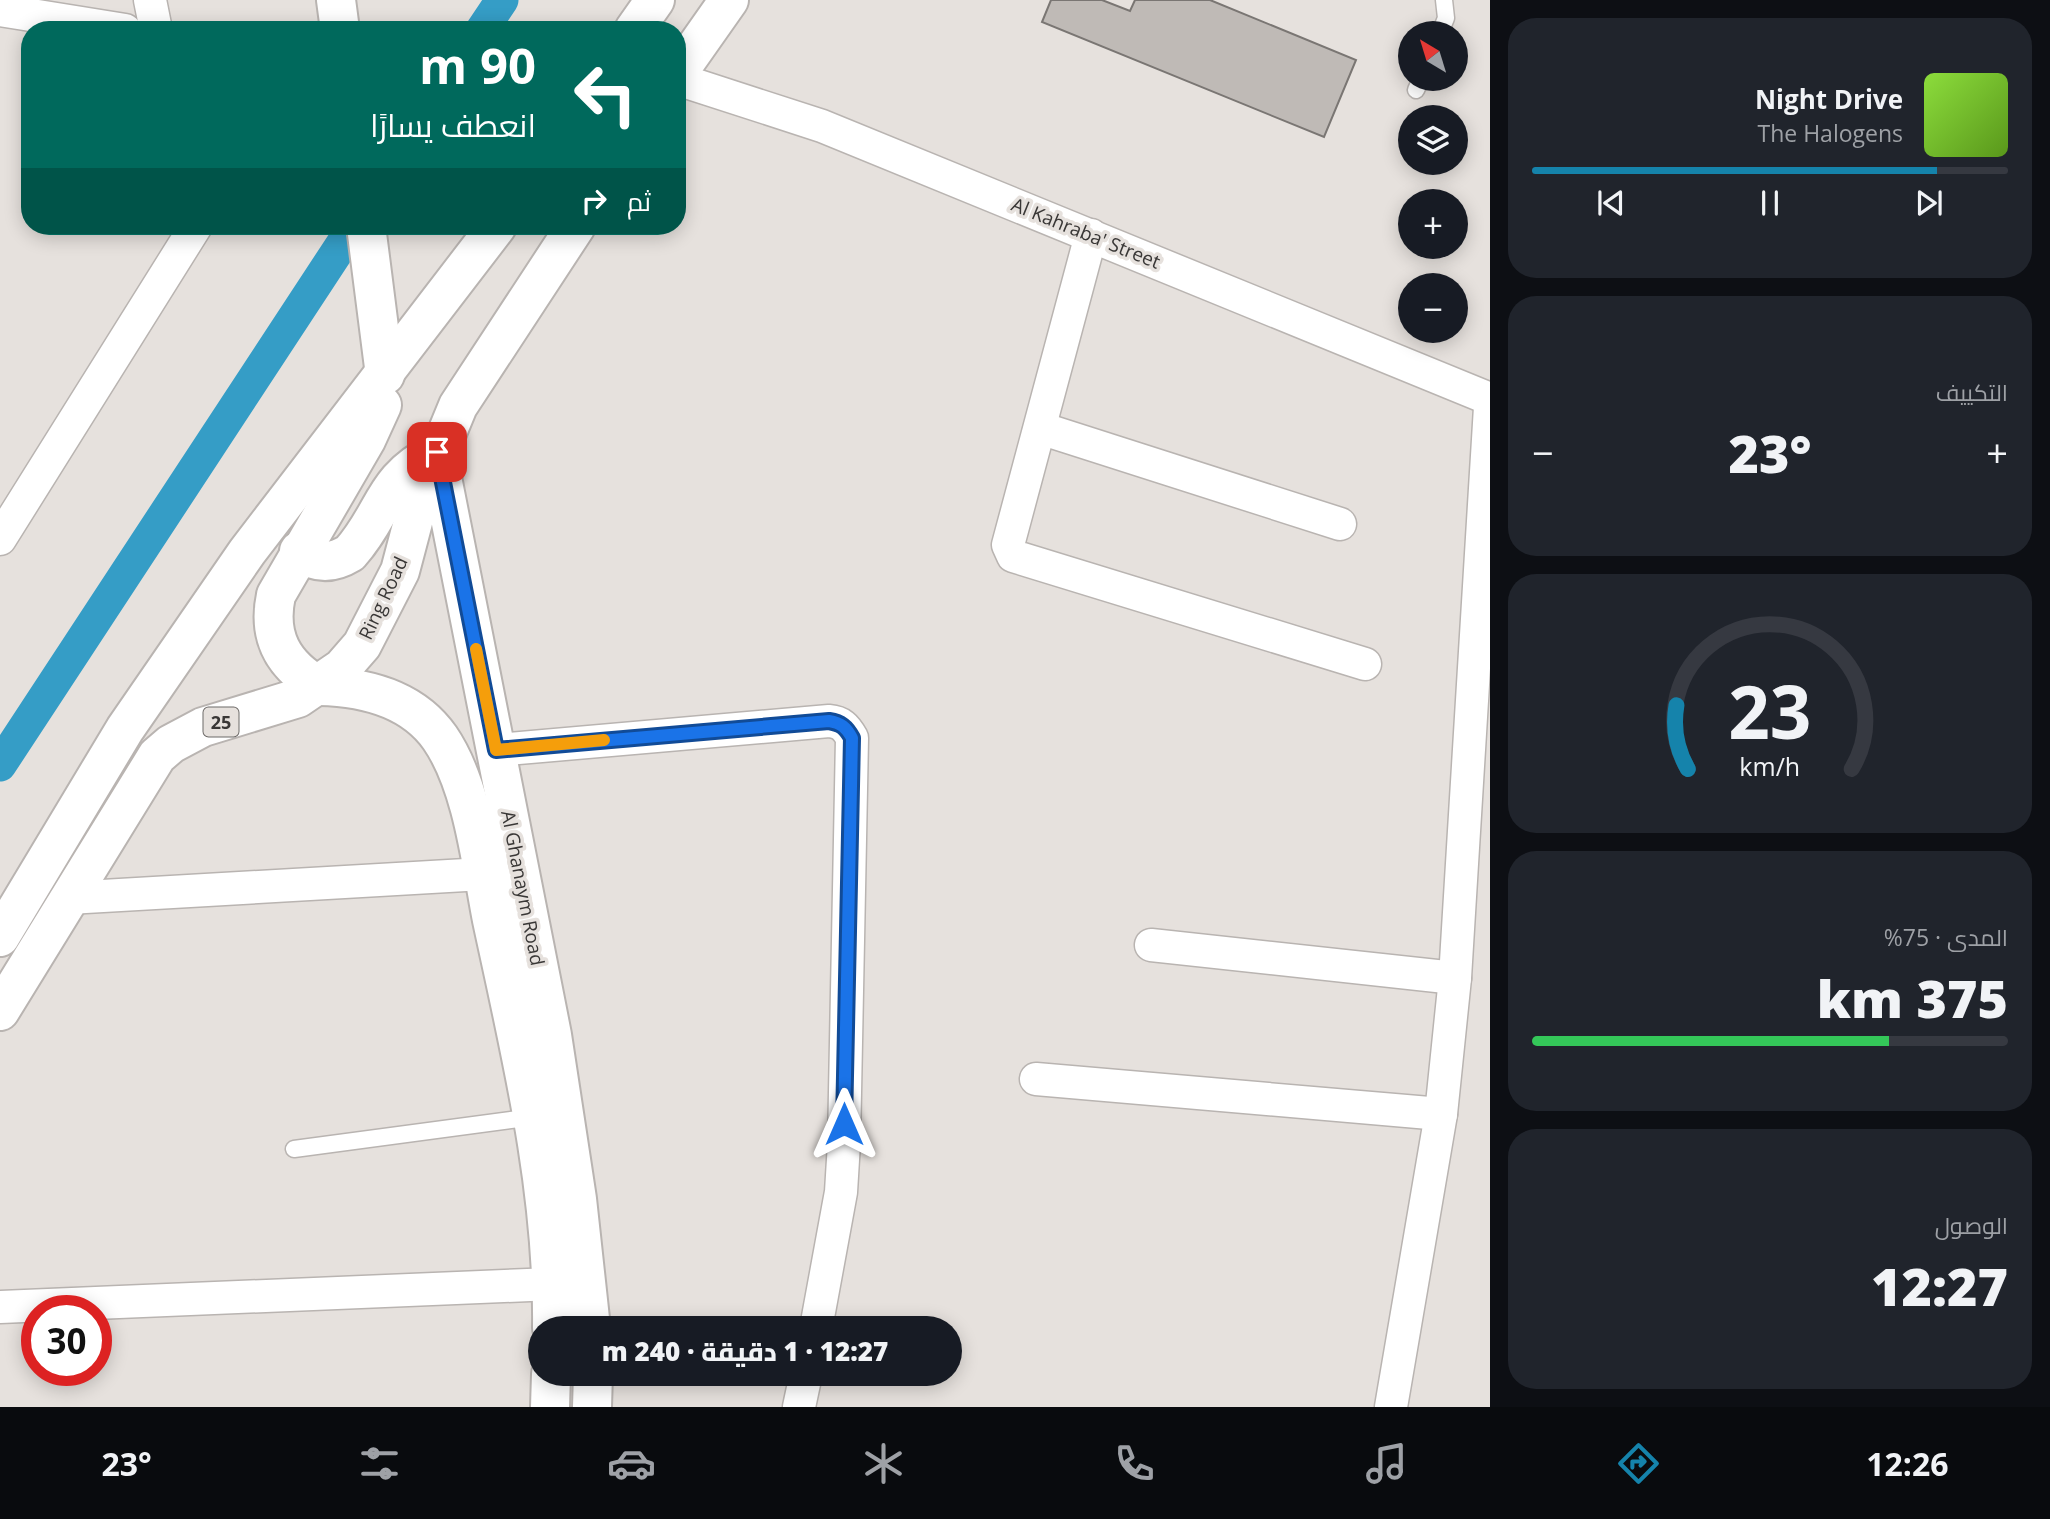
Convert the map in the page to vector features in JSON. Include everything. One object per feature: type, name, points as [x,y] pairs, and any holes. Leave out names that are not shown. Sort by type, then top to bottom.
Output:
[{"type":"main road","points":[[640,21],[655,0]]},
{"type":"main road","points":[[686,64],[729,0]]},
{"type":"main road","points":[[319,686],[289,664],[274,631],[272,613],[276,595],[299,551],[381,409],[385,375],[367,235]]},
{"type":"main road","points":[[0,937],[125,729],[193,629],[247,552],[490,235]]},
{"type":"main road","name":"Ring Road","points":[[0,1011],[146,770],[171,744],[203,727],[277,707],[319,686],[349,660],[377,619],[400,571],[418,503],[458,406],[570,235]]},
{"type":"main road","points":[[299,551],[319,561],[341,559],[350,553],[396,480],[415,464],[437,452]]},
{"type":"main road","name":"Al Ghanaym Road","points":[[437,452],[565,1112],[590,1316]]},
{"type":"main road","name":"Al Ghanaym Road","points":[[319,686],[353,687],[385,695],[415,712],[439,736],[456,765],[483,874],[533,1117],[546,1202],[553,1284],[552,1316]]},
{"type":"main road","points":[[550,1407],[551,1386]]},
{"type":"main road","points":[[592,1407],[593,1386]]},
{"type":"street","points":[[150,0],[154,21]]},
{"type":"street","points":[[0,10],[69,21]]},
{"type":"street","name":"Al Kahraba' Street","points":[[686,80],[822,126],[1490,399]]},
{"type":"street","points":[[0,539],[191,235]]},
{"type":"street","points":[[1091,235],[1008,545],[1017,560],[1365,664]]},
{"type":"street","points":[[1391,1407],[1441,1114],[1455,978],[1490,407]]},
{"type":"street","points":[[1040,428],[1340,524]]},
{"type":"street","points":[[496,750],[829,721],[839,722],[847,729],[852,738],[844,1143],[841,1192],[818,1316]]},
{"type":"street","points":[[68,898],[483,874]]},
{"type":"street","points":[[1151,945],[1455,978]]},
{"type":"street","points":[[1036,1079],[1441,1114]]},
{"type":"street","points":[[0,1307],[553,1284]]},
{"type":"street","points":[[799,1407],[803,1386]]},
{"type":"lane","points":[[1444,0],[1445,21]]},
{"type":"lane","points":[[294,1149],[533,1117]]},
{"type":"building","points":[[1051,0],[1102,0],[1130,11],[1135,0],[1210,0],[1356,60],[1324,137],[1042,22]]},
{"type":"waterway","points":[[488,21],[502,0]]},
{"type":"waterway","points":[[0,765],[348,235]]},
{"type":"slow traffic","points":[[476,649],[496,750],[604,740]]},
{"type":"route","points":[[437,452],[496,750],[829,721],[839,722],[847,729],[852,738],[844,1124]]}]
